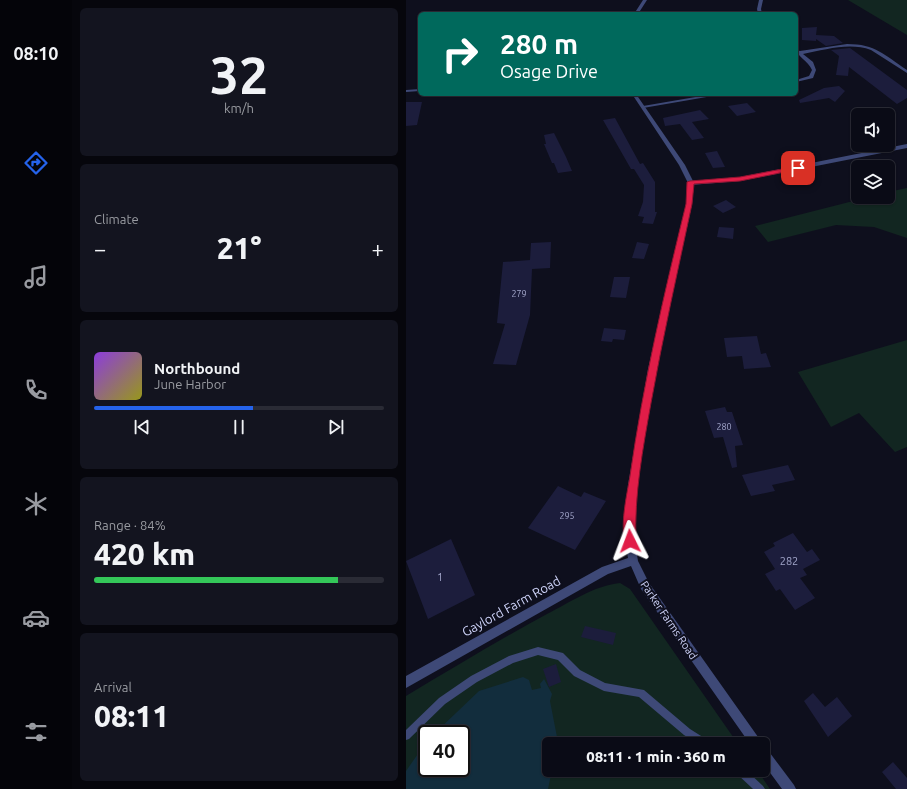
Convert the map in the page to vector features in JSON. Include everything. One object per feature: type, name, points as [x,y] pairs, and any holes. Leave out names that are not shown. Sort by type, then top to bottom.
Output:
[{"type":"street","points":[[637,12],[645,0]]},
{"type":"street","points":[[760,12],[761,0]]},
{"type":"street","points":[[798,52],[850,45],[862,46],[873,49],[907,72]]},
{"type":"street","points":[[798,52],[811,63],[814,70],[811,77],[798,80]]},
{"type":"street","points":[[406,91],[418,90]]},
{"type":"street","name":"Parker Farms Road","points":[[636,96],[682,165],[690,182],[689,204],[652,370],[632,485],[629,536],[633,561],[645,586],[752,737]]},
{"type":"street","points":[[644,107],[710,96]]},
{"type":"street","points":[[690,182],[740,179],[907,146]]},
{"type":"street","name":"Gaylord Farm Road","points":[[406,682],[605,570],[633,561]]},
{"type":"street","points":[[770,762],[790,789]]},
{"type":"lane","points":[[406,736],[442,701],[474,679],[512,659],[538,651],[560,656],[577,673],[604,687],[641,693],[695,737]]},
{"type":"lane","points":[[747,777],[760,789]]},
{"type":"green space","points":[[848,0],[907,0],[907,35]]},
{"type":"green space","points":[[907,188],[907,238],[874,227],[836,225],[768,242],[755,226],[851,202],[851,204],[895,204],[895,191]]},
{"type":"green space","points":[[907,340],[907,447],[895,452],[859,413],[831,427],[798,372]]},
{"type":"green space","points":[[620,583],[630,589],[733,737],[542,737],[542,777],[762,777],[770,789],[406,789],[406,696],[547,614],[582,595],[601,587]]},
{"type":"water","points":[[523,677],[529,680],[532,690],[541,688],[540,684],[544,679],[552,694],[550,701],[557,737],[542,737],[542,777],[551,777],[548,789],[406,789],[406,771],[418,754],[418,777],[470,777],[470,725],[443,725],[479,691]]},
{"type":"building","points":[[817,27],[816,35],[834,36],[843,43],[826,46],[816,39],[816,41],[802,40],[802,28]]},
{"type":"building","points":[[850,48],[907,90],[907,98],[897,104],[849,67],[848,76],[836,75],[839,56],[831,50]]},
{"type":"building","points":[[839,86],[845,91],[835,102],[829,98],[800,103],[799,100],[824,88]]},
{"type":"building","points":[[406,102],[422,102],[417,125],[406,126]]},
{"type":"building","points":[[747,103],[756,112],[737,116],[728,106]]},
{"type":"building","points":[[700,110],[709,119],[692,122],[704,138],[692,140],[680,124],[665,126],[663,118]]},
{"type":"building","points":[[615,118],[640,164],[643,163],[655,182],[655,212],[657,212],[653,224],[642,223],[644,217],[638,216],[643,202],[644,185],[634,169],[631,169],[603,120]]},
{"type":"building","points":[[554,133],[572,171],[558,173],[554,163],[552,163],[544,144],[546,144],[544,135]]},
{"type":"building","points":[[717,151],[725,167],[713,168],[705,153]]},
{"type":"building","points":[[726,200],[736,207],[723,213],[713,206]]},
{"type":"building","points":[[719,227],[734,228],[733,239],[717,237]]},
{"type":"building","points":[[551,242],[550,268],[532,269],[530,315],[516,365],[493,364],[505,324],[497,323],[503,262],[530,260],[531,243]]},
{"type":"building","points":[[637,242],[649,244],[644,259],[632,258]]},
{"type":"building","points":[[614,277],[630,277],[626,298],[610,297]]},
{"type":"building","points":[[604,328],[626,330],[624,340],[613,339],[612,342],[601,341]]},
{"type":"building","points":[[757,336],[761,354],[766,353],[771,367],[744,369],[742,356],[727,357],[724,338]]},
{"type":"building","points":[[725,407],[727,412],[732,412],[743,445],[735,446],[737,467],[732,468],[723,437],[714,438],[705,411]]},
{"type":"building","points":[[788,465],[795,480],[772,485],[775,491],[751,496],[742,475]]},
{"type":"building","points":[[558,486],[581,497],[584,492],[606,501],[575,550],[528,528]]},
{"type":"building","points":[[793,533],[807,552],[812,549],[820,560],[803,569],[807,575],[800,578],[815,598],[795,610],[780,589],[776,591],[765,574],[775,569],[764,552],[775,546],[773,543]]},
{"type":"building","points":[[451,539],[475,595],[428,619],[406,561]]},
{"type":"building","points":[[585,626],[616,633],[613,645],[581,637]]},
{"type":"building","points":[[556,664],[561,682],[549,687],[543,669]]},
{"type":"building","points":[[813,693],[825,707],[837,697],[852,716],[828,737],[804,701]]},
{"type":"building","points":[[893,762],[907,778],[907,789],[896,789],[882,772]]},
{"type":"route","points":[[630,541],[629,514],[632,485],[659,332],[689,204],[690,182],[740,179],[798,168]]}]
